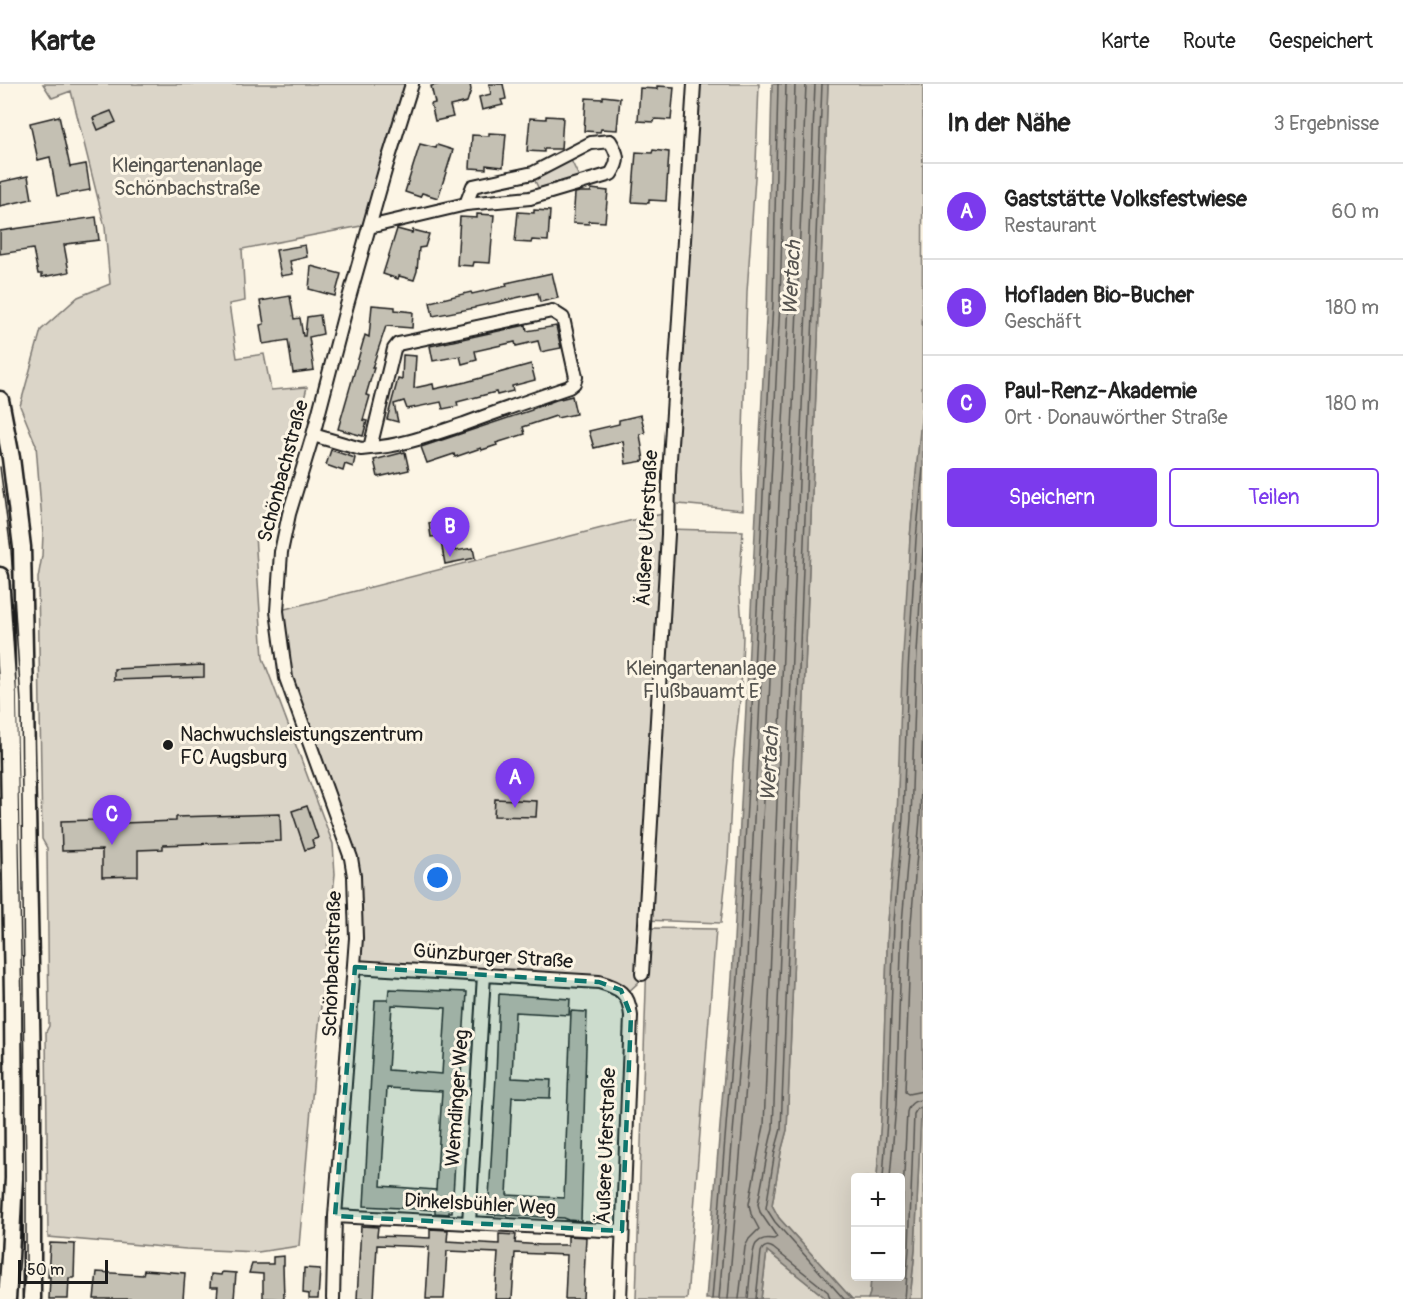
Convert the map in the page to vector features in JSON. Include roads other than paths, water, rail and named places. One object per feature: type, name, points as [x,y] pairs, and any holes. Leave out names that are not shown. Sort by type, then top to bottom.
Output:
[{"type":"main road","points":[[0,400],[22,547],[32,1070],[32,1299]]},
{"type":"main road","points":[[0,576],[8,695],[13,996],[14,1178],[7,1299]]},
{"type":"street","name":"Schönbachstraße","points":[[333,1299],[335,1216],[356,938],[354,876],[351,858],[286,678],[277,611],[281,552],[288,514],[313,435],[369,227],[412,84]]},
{"type":"street","name":"Äußere Uferstraße","points":[[642,974],[669,475],[694,84]]},
{"type":"street","points":[[369,227],[466,204],[530,198],[611,174],[617,165],[616,152],[610,141],[591,143],[533,172],[473,186],[466,204]]},
{"type":"street","points":[[313,435],[361,449],[385,447],[414,440],[569,387],[574,383],[576,377],[563,318],[552,311],[398,344],[394,349],[370,448]]},
{"type":"street","name":"Günzburger Straße","points":[[354,967],[599,982],[613,986],[625,995]]},
{"type":"street","name":"Wemdinger Weg","points":[[469,1223],[484,975]]},
{"type":"street","name":"Äußere Uferstraße","points":[[620,1299],[631,1016],[630,1005],[625,995]]},
{"type":"street","name":"Dinkelsbühler Weg","points":[[335,1216],[622,1231]]},
{"type":"water","name":"Wertach","points":[[772,84],[828,84],[787,1130],[772,1205],[779,1218],[852,1299],[827,1299],[767,1251],[761,1299],[706,1299],[732,978],[767,301]]},
{"type":"water","points":[[923,397],[923,1069],[915,1250],[910,1299],[868,1299],[871,1281],[905,1281],[905,1173],[877,1173],[888,922],[897,818],[902,671],[910,538]]},
{"type":"tram line","points":[[0,467],[11,550],[21,702],[26,1182],[26,1260],[23,1299]]},
{"type":"place","name":"Hofladen Bio-Bucher","points":[[450,557]]},
{"type":"place","name":"Nachwuchsleistungszentrum FC Augsburg","points":[[168,745]]},
{"type":"place","name":"Gaststätte Volksfestwiese","points":[[515,808]]},
{"type":"place","name":"Paul-Renz-Akademie","points":[[112,845]]},
{"type":"park label","name":"Kleingartenanlage Schönbachstraße","points":[[187,176]]},
{"type":"park label","name":"Kleingartenanlage Flußbauamt E","points":[[701,680]]}]
